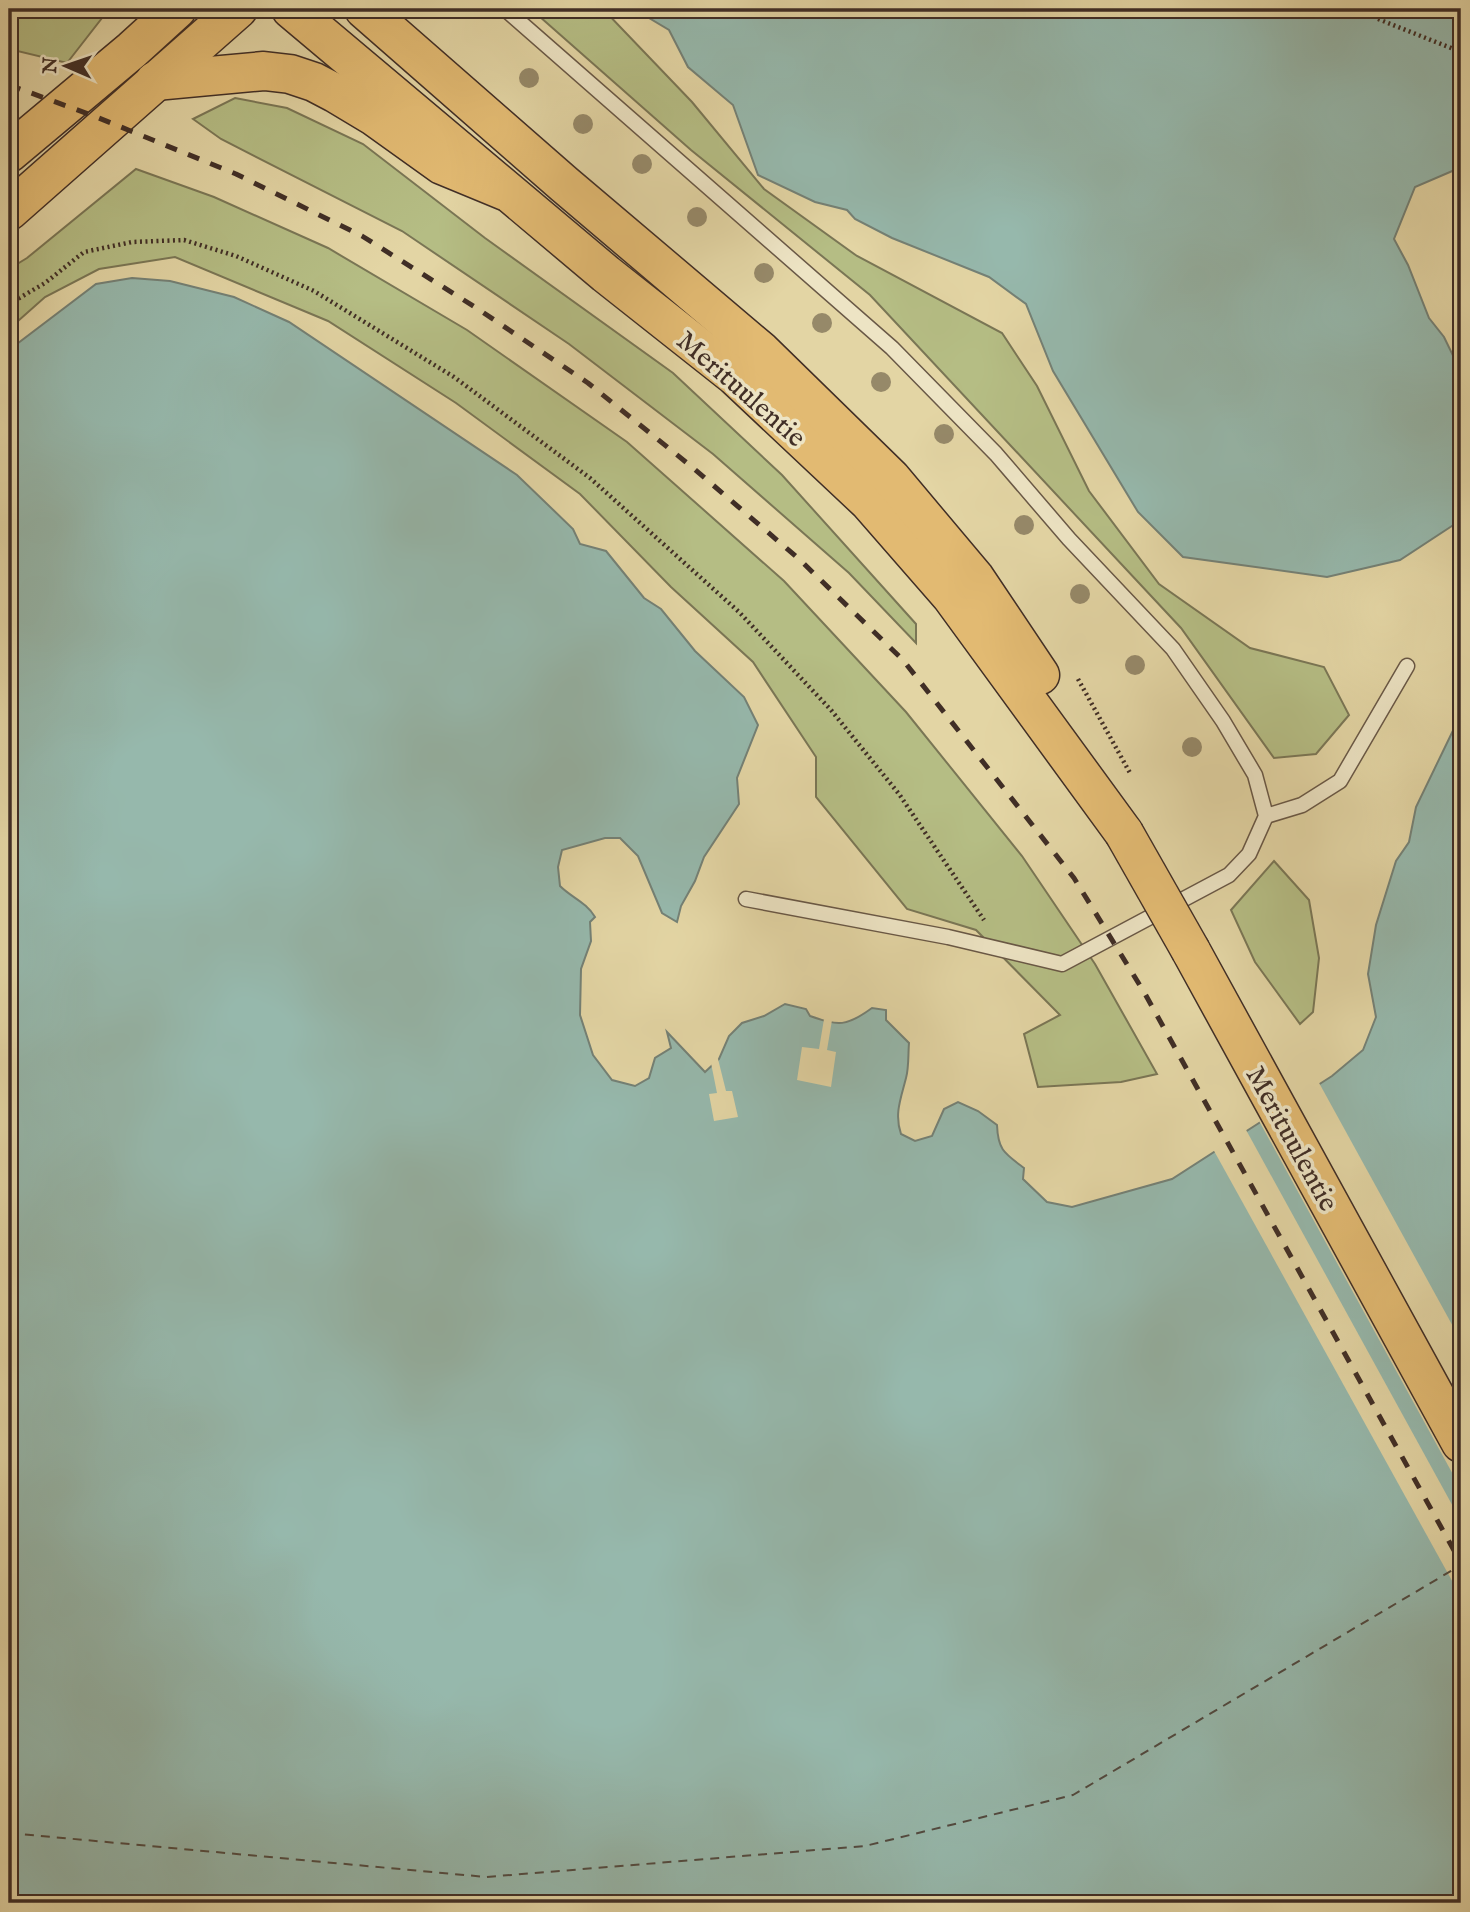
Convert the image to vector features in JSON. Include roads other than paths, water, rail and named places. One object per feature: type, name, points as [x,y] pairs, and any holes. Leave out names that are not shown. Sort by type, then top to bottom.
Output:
[{"type":"main road","points":[[132,50],[149,9]]},
{"type":"main road","points":[[9,153],[177,9]]},
{"type":"main road","points":[[9,211],[238,9]]},
{"type":"main road","name":"Merituulentie","points":[[291,9],[505,191],[735,376],[869,502],[951,596],[1124,833]]},
{"type":"main road","name":"Merituulentie","points":[[364,9],[761,351],[891,478],[975,578],[1050,691],[1124,833],[1461,1443]]},
{"type":"main road","points":[[155,81],[264,71],[290,74],[335,93],[375,117],[442,165],[505,191]]},
{"type":"lane","points":[[505,9],[892,348],[996,454],[1069,539],[1173,649],[1223,721],[1255,775],[1266,816],[1249,854],[1229,875],[1062,964],[948,937],[746,899]]},
{"type":"lane","points":[[1266,816],[1302,805],[1340,781],[1407,666]]},
{"type":"water","points":[[634,9],[1461,9],[1461,121],[1457,169],[1415,187],[1394,239],[1408,265],[1429,318],[1444,337],[1461,372],[1461,520],[1400,560],[1327,577],[1183,557],[1138,512],[1053,371],[1026,304],[989,277],[892,238],[855,219],[847,210],[815,202],[758,175],[733,105],[688,67],[669,30]]},
{"type":"water","points":[[132,278],[170,281],[234,297],[289,322],[517,475],[573,529],[580,544],[606,551],[644,598],[661,609],[695,651],[744,697],[758,725],[737,778],[739,804],[704,857],[681,906],[677,922],[662,913],[638,856],[620,838],[605,838],[562,850],[558,867],[560,886],[595,917],[590,922],[591,941],[581,969],[580,1015],[593,1055],[612,1080],[635,1086],[649,1078],[655,1058],[671,1048],[667,1032],[705,1072],[719,1059],[729,1036],[742,1023],[764,1016],[785,1004],[806,1009],[810,1016],[836,1023],[849,1022],[872,1008],[886,1010],[886,1020],[909,1043],[907,1074],[898,1113],[901,1134],[915,1141],[932,1136],[944,1109],[958,1102],[978,1111],[997,1125],[1003,1150],[1024,1168],[1023,1179],[1047,1202],[1072,1207],[1172,1179],[1332,1076],[1363,1050],[1376,1017],[1368,974],[1376,925],[1396,861],[1409,842],[1416,807],[1461,714],[1461,1903],[9,1903],[9,350],[96,284]]},
{"type":"railway","points":[[9,85],[94,116],[236,174],[362,236],[478,309],[588,383],[692,467],[799,559],[903,660],[1074,878],[1144,992],[1461,1563]]}]
